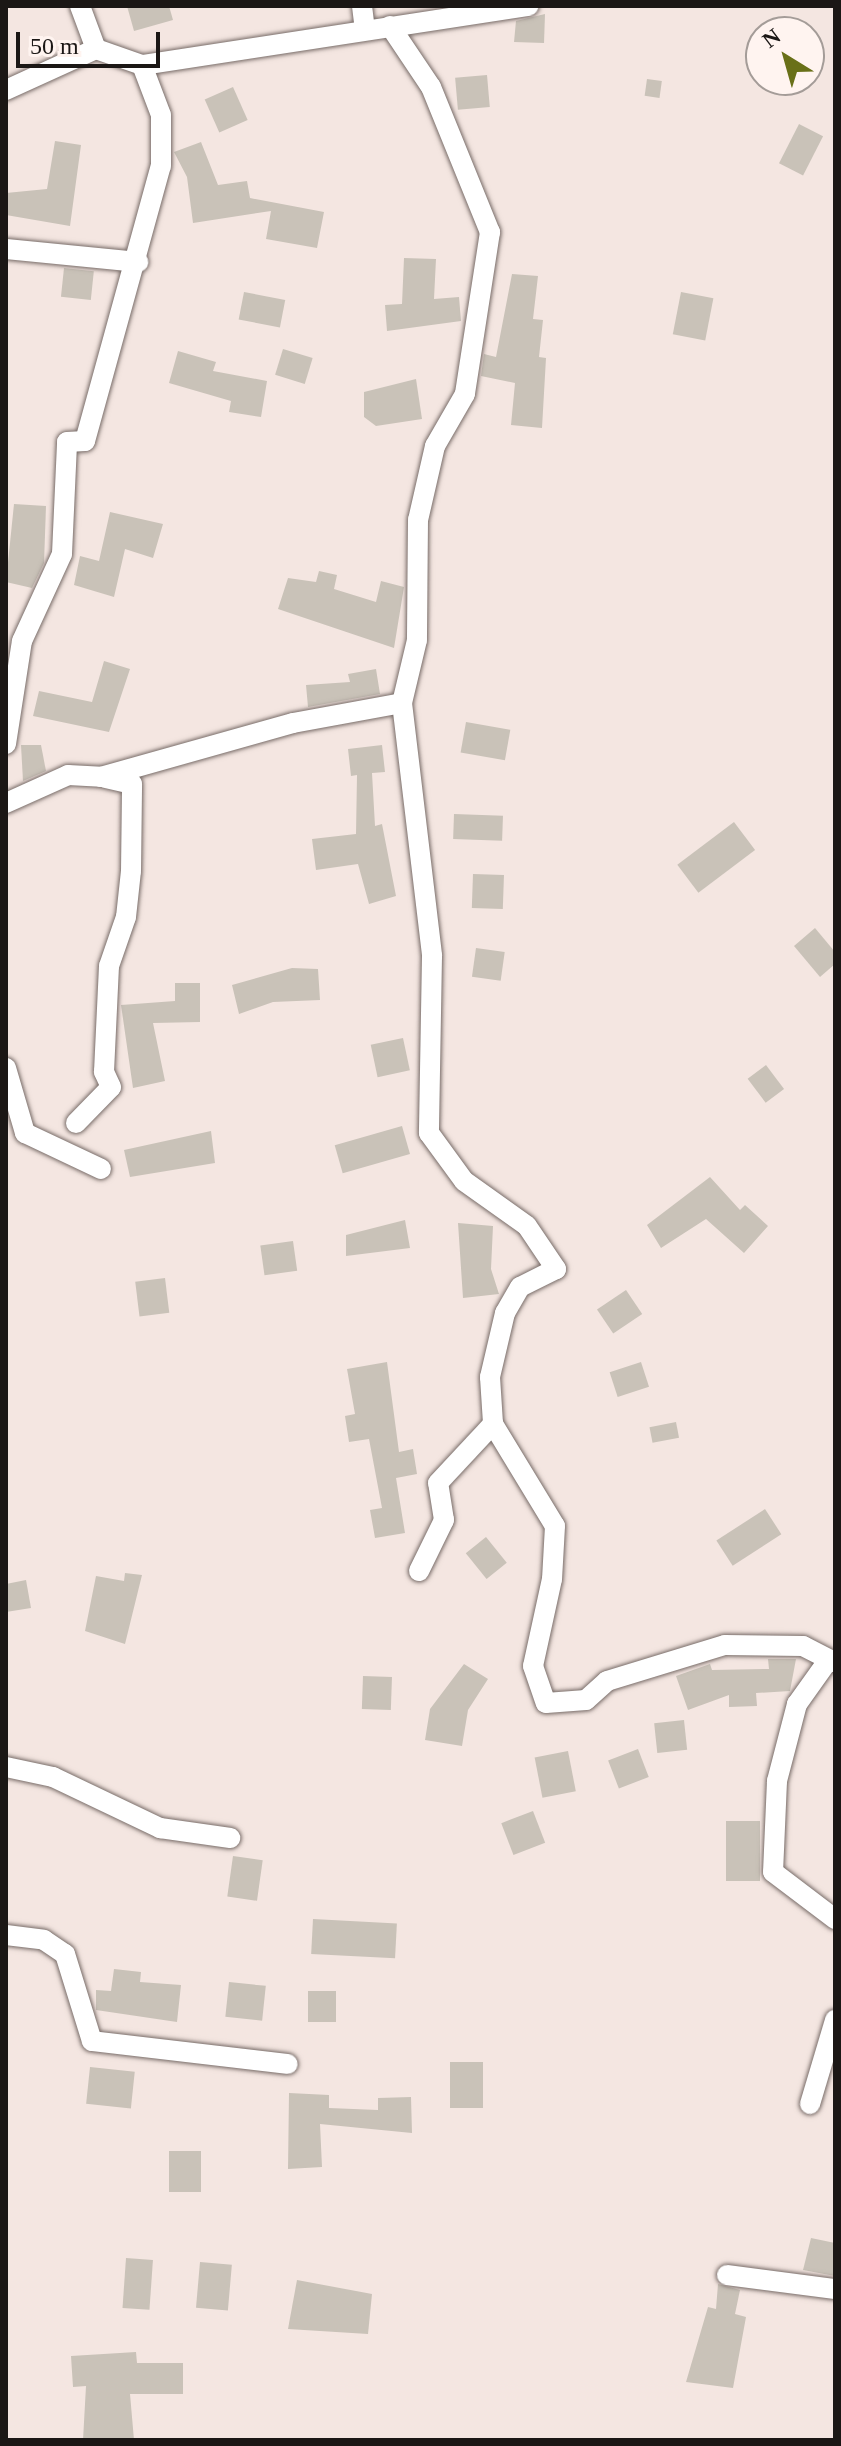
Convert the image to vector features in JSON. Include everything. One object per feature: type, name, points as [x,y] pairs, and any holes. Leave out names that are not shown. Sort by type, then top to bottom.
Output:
[{"type":"street","points":[[80,6],[96,49]]},
{"type":"street","points":[[362,6],[365,29]]},
{"type":"street","points":[[6,90],[96,49],[142,65],[529,6]]},
{"type":"street","points":[[390,26],[431,87],[490,232],[465,394],[435,446],[418,520],[417,640],[402,703],[432,956],[429,1133],[464,1181],[527,1226],[556,1269],[520,1287],[505,1313],[490,1377],[493,1424],[555,1526],[552,1579],[533,1666],[546,1703],[586,1700],[607,1681],[725,1645],[803,1646],[831,1662],[797,1704],[781,1765],[773,1872],[835,1919]]},
{"type":"street","points":[[6,744],[22,641],[62,554],[67,442],[85,441],[138,262],[161,166],[161,115],[142,65]]},
{"type":"street","points":[[6,249],[138,262]]},
{"type":"street","points":[[101,777],[293,723],[402,703]]},
{"type":"street","points":[[6,803],[68,775],[101,777],[132,784],[131,871],[126,917],[109,966],[104,1072],[111,1087],[76,1123]]},
{"type":"street","points":[[6,1068],[25,1133],[101,1169]]},
{"type":"street","points":[[419,1571],[444,1520],[438,1483],[493,1424]]},
{"type":"street","points":[[6,1767],[53,1777],[160,1828],[230,1838]]},
{"type":"street","points":[[6,1935],[44,1940],[65,1954],[92,2041],[288,2064]]},
{"type":"street","points":[[810,2104],[835,2020]]},
{"type":"street","points":[[727,2275],[835,2289]]},
{"type":"building","points":[[127,6],[169,6],[173,20],[134,31]]},
{"type":"building","points":[[545,14],[544,43],[514,42],[516,21]]},
{"type":"building","points":[[487,75],[490,107],[458,110],[455,78]]},
{"type":"building","points":[[647,79],[662,81],[659,98],[645,96]]},
{"type":"building","points":[[233,87],[248,120],[219,132],[205,100]]},
{"type":"building","points":[[799,124],[823,136],[803,175],[779,163]]},
{"type":"building","points":[[55,141],[81,145],[70,226],[6,215],[6,193],[47,189]]},
{"type":"building","points":[[201,142],[218,185],[247,181],[250,198],[324,212],[317,248],[266,239],[271,211],[193,223],[187,177],[174,152]]},
{"type":"building","points":[[404,258],[436,259],[434,299],[459,297],[461,321],[387,331],[385,305],[402,304]]},
{"type":"building","points":[[64,268],[94,271],[91,300],[61,297]]},
{"type":"building","points":[[512,274],[538,276],[533,319],[543,320],[539,357],[546,358],[542,428],[511,425],[515,383],[481,376],[484,354],[496,357]]},
{"type":"building","points":[[244,292],[285,300],[280,327],[239,319]]},
{"type":"building","points":[[681,292],[713,298],[705,341],[673,334]]},
{"type":"building","points":[[283,349],[313,358],[305,384],[275,375]]},
{"type":"building","points":[[178,351],[216,362],[213,371],[267,381],[261,417],[229,412],[231,401],[169,383]]},
{"type":"building","points":[[416,379],[422,419],[376,426],[364,417],[364,392]]},
{"type":"building","points":[[14,504],[46,506],[44,563],[32,588],[6,582]]},
{"type":"building","points":[[110,512],[163,524],[153,558],[125,549],[114,597],[74,585],[80,556],[99,561]]},
{"type":"building","points":[[319,571],[337,575],[334,589],[376,602],[381,581],[404,587],[394,648],[278,609],[288,578],[316,582]]},
{"type":"building","points":[[104,661],[130,669],[109,732],[33,716],[39,691],[92,702]]},
{"type":"building","points":[[376,669],[380,694],[308,707],[306,685],[350,682],[348,674]]},
{"type":"building","points":[[466,722],[510,730],[505,760],[461,753]]},
{"type":"building","points":[[21,745],[41,745],[46,771],[23,781]]},
{"type":"building","points":[[382,745],[385,772],[372,773],[375,826],[382,824],[396,896],[369,904],[358,864],[316,870],[312,839],[356,834],[357,775],[351,776],[348,749]]},
{"type":"building","points":[[454,814],[503,816],[502,841],[453,839]]},
{"type":"building","points":[[734,822],[755,850],[698,893],[677,865]]},
{"type":"building","points":[[473,874],[504,875],[503,909],[472,908]]},
{"type":"building","points":[[815,928],[835,952],[835,964],[820,977],[794,946]]},
{"type":"building","points":[[476,948],[505,952],[501,981],[472,977]]},
{"type":"building","points":[[292,968],[318,969],[320,1000],[273,1002],[239,1014],[232,985]]},
{"type":"building","points":[[175,983],[200,983],[200,1022],[153,1023],[165,1081],[133,1088],[121,1005],[175,1001]]},
{"type":"building","points":[[403,1038],[410,1070],[378,1077],[371,1045]]},
{"type":"building","points":[[766,1065],[784,1089],[766,1103],[748,1079]]},
{"type":"building","points":[[402,1126],[410,1154],[343,1173],[335,1145]]},
{"type":"building","points":[[211,1131],[215,1163],[130,1177],[124,1150]]},
{"type":"building","points":[[710,1177],[740,1210],[745,1205],[768,1226],[744,1253],[706,1219],[661,1248],[647,1225]]},
{"type":"building","points":[[405,1220],[410,1248],[346,1256],[346,1235]]},
{"type":"building","points":[[458,1223],[493,1226],[491,1269],[499,1294],[463,1298]]},
{"type":"building","points":[[293,1241],[297,1271],[264,1275],[260,1246]]},
{"type":"building","points":[[165,1278],[169,1313],[139,1316],[135,1282]]},
{"type":"building","points":[[626,1290],[642,1314],[613,1334],[597,1310]]},
{"type":"building","points":[[387,1362],[399,1452],[413,1449],[417,1474],[396,1478],[405,1533],[375,1538],[370,1510],[382,1508],[369,1439],[349,1442],[345,1416],[355,1414],[347,1369]]},
{"type":"building","points":[[641,1362],[649,1387],[618,1397],[610,1372]]},
{"type":"building","points":[[676,1422],[679,1438],[653,1443],[649,1427]]},
{"type":"building","points":[[765,1509],[781,1534],[733,1566],[716,1541]]},
{"type":"building","points":[[486,1537],[507,1563],[487,1579],[466,1553]]},
{"type":"building","points":[[125,1573],[142,1575],[125,1644],[85,1631],[96,1576],[124,1581]]},
{"type":"building","points":[[26,1580],[31,1608],[6,1612],[6,1584]]},
{"type":"building","points":[[768,1659],[796,1659],[790,1691],[756,1693],[757,1706],[729,1707],[729,1695],[688,1710],[676,1676],[710,1664],[712,1670],[769,1669]]},
{"type":"building","points":[[464,1664],[488,1679],[468,1710],[462,1746],[425,1740],[430,1709]]},
{"type":"building","points":[[363,1676],[392,1677],[391,1710],[362,1709]]},
{"type":"building","points":[[684,1720],[687,1750],[657,1753],[654,1723]]},
{"type":"building","points":[[638,1749],[649,1777],[619,1788],[608,1760]]},
{"type":"building","points":[[568,1751],[576,1791],[542,1798],[535,1757]]},
{"type":"building","points":[[533,1811],[545,1843],[513,1855],[501,1823]]},
{"type":"building","points":[[726,1821],[760,1821],[760,1881],[726,1881]]},
{"type":"building","points":[[233,1856],[263,1860],[257,1901],[227,1897]]},
{"type":"building","points":[[313,1919],[397,1923],[395,1958],[311,1954]]},
{"type":"building","points":[[114,1969],[141,1972],[140,1982],[181,1985],[177,2022],[96,2010],[96,1990],[111,1991]]},
{"type":"building","points":[[229,1982],[266,1986],[262,2021],[225,2017]]},
{"type":"building","points":[[308,1991],[336,1991],[336,2022],[308,2022]]},
{"type":"building","points":[[450,2062],[483,2062],[483,2108],[450,2108]]},
{"type":"building","points":[[90,2067],[135,2072],[131,2109],[86,2104]]},
{"type":"building","points":[[289,2093],[329,2095],[329,2108],[378,2110],[378,2098],[411,2097],[412,2133],[320,2124],[322,2167],[288,2169]]},
{"type":"building","points":[[169,2151],[201,2151],[201,2192],[169,2192]]},
{"type":"building","points":[[811,2238],[835,2243],[835,2276],[803,2270]]},
{"type":"building","points":[[126,2258],[153,2260],[149,2310],[123,2308]]},
{"type":"building","points":[[200,2262],[232,2265],[228,2311],[196,2308]]},
{"type":"building","points":[[297,2280],[372,2294],[368,2334],[288,2329]]},
{"type":"building","points":[[718,2284],[740,2290],[735,2314],[746,2317],[733,2388],[686,2382],[708,2307],[716,2309]]},
{"type":"building","points":[[136,2352],[137,2363],[183,2363],[183,2394],[130,2394],[134,2440],[83,2440],[86,2386],[73,2387],[71,2356]]}]
